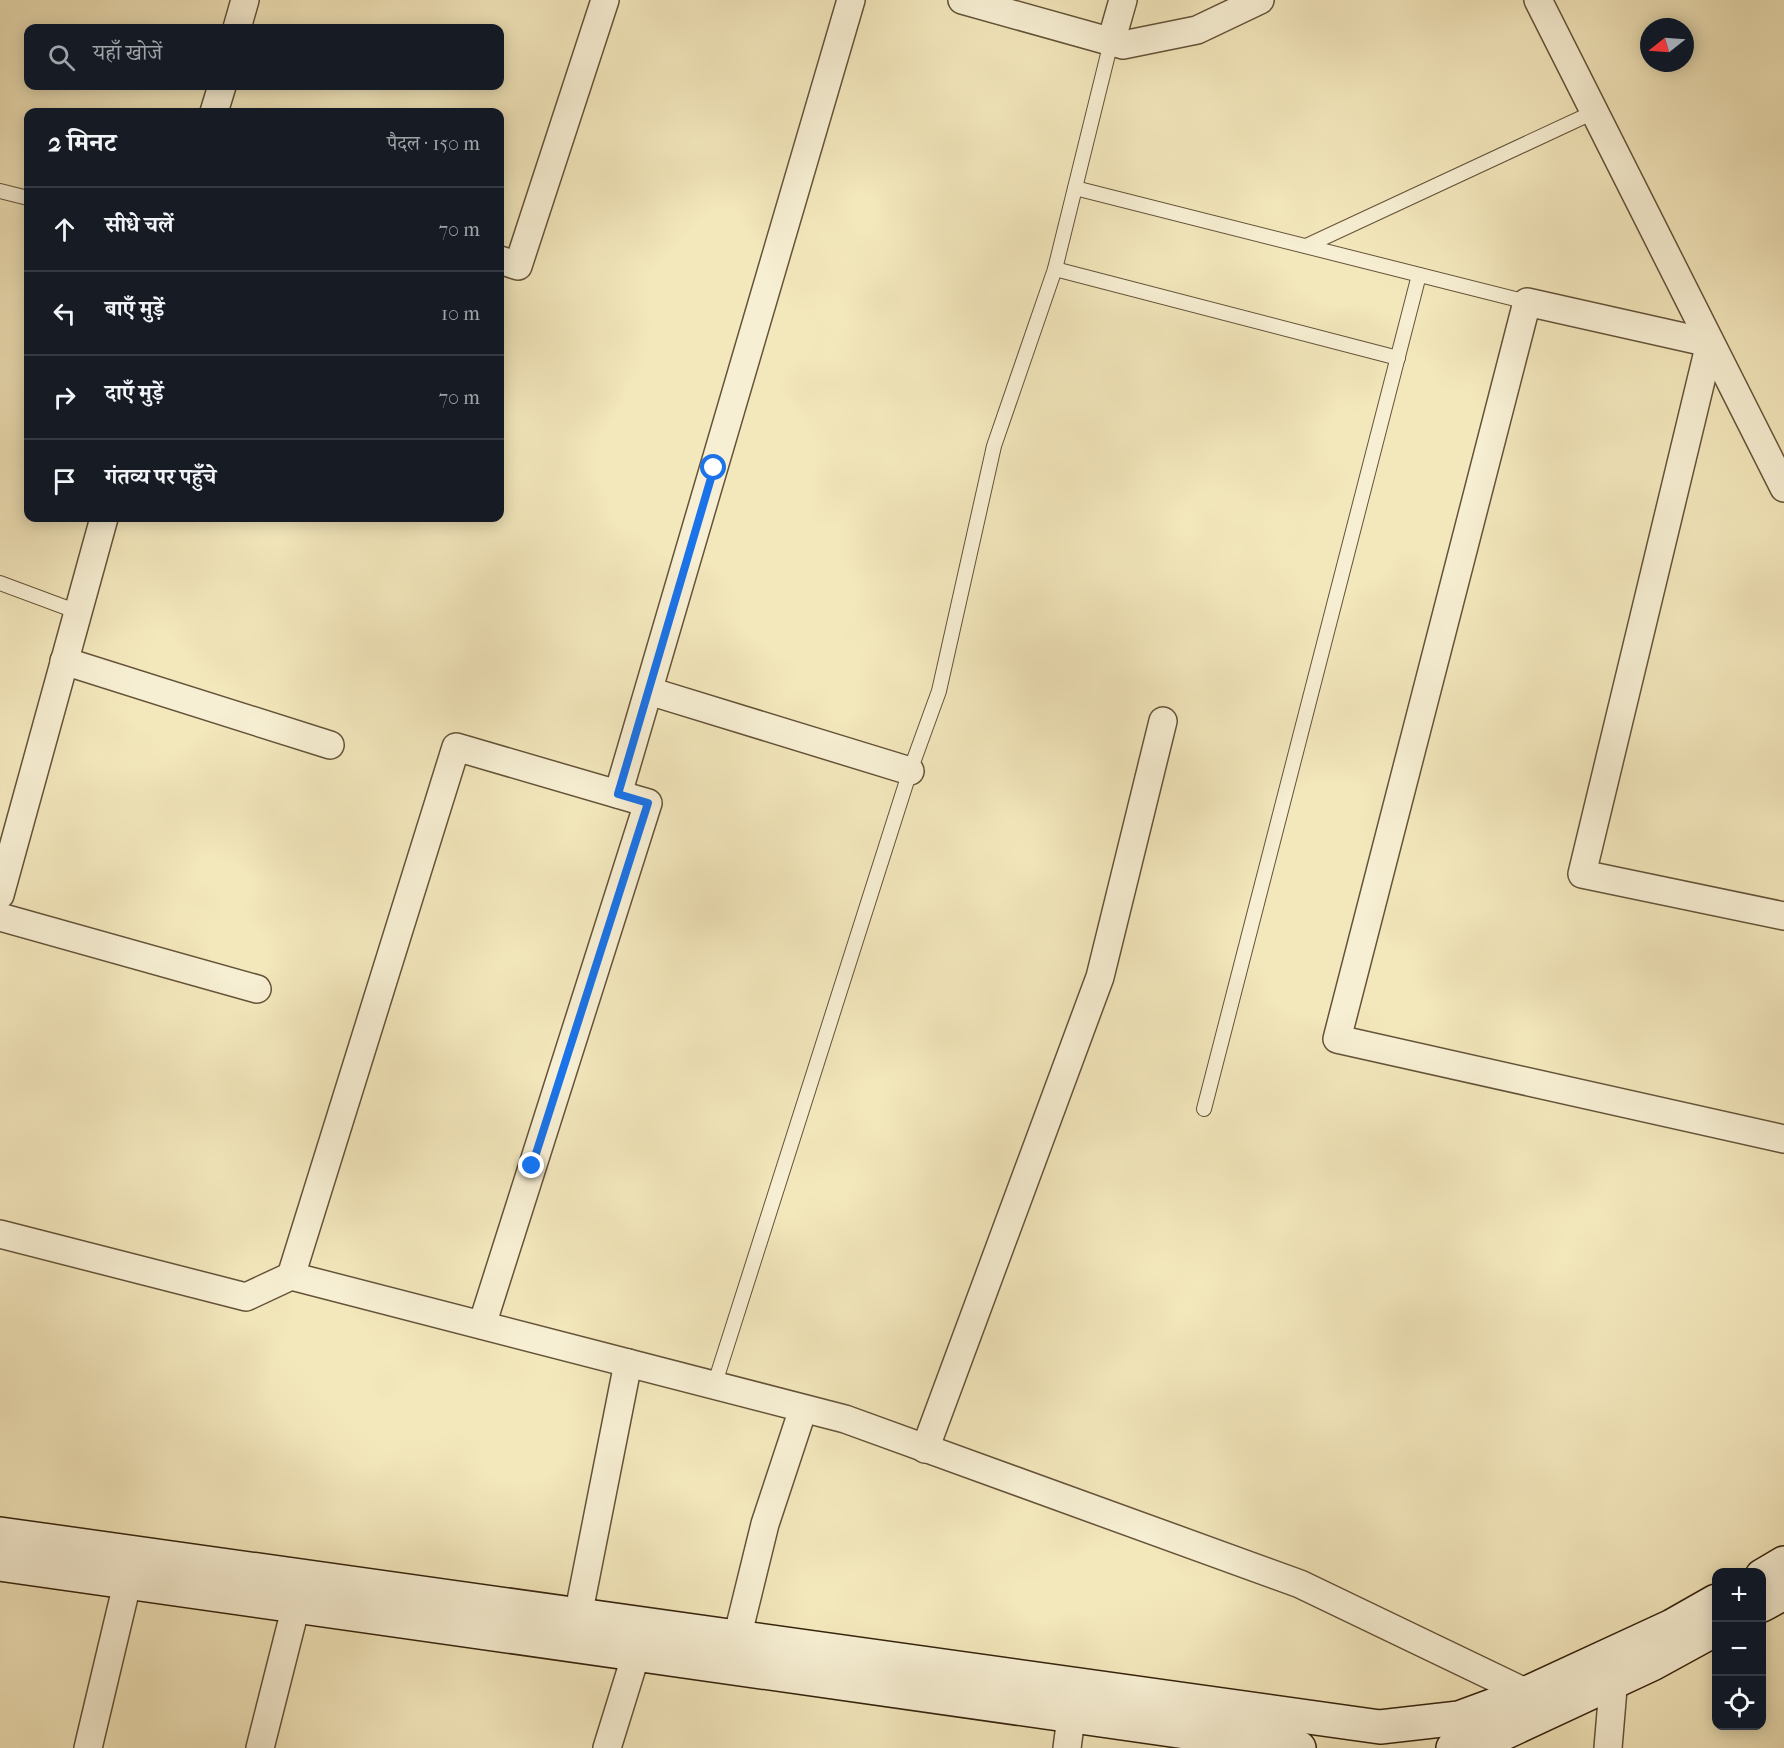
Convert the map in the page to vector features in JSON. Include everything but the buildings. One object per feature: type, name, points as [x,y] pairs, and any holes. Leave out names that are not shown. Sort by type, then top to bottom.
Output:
[{"type":"street","points":[[238,24],[245,0]]},
{"type":"street","points":[[504,261],[518,266],[605,0]]},
{"type":"street","points":[[618,794],[851,0]]},
{"type":"street","points":[[962,0],[1123,45],[1197,30],[1260,0]]},
{"type":"street","points":[[1110,42],[1123,0]]},
{"type":"street","points":[[1538,0],[1784,488]]},
{"type":"street","points":[[215,108],[221,90]]},
{"type":"street","points":[[1710,343],[1527,302],[1337,1039],[1784,1139]]},
{"type":"street","points":[[1710,343],[1582,874],[1784,916]]},
{"type":"street","points":[[0,896],[8,838],[64,661],[103,522]]},
{"type":"street","points":[[64,661],[330,746]]},
{"type":"street","points":[[649,691],[910,771]]},
{"type":"street","points":[[925,1449],[1100,977],[1164,721]]},
{"type":"street","points":[[291,1276],[456,747],[648,803],[482,1325]]},
{"type":"street","points":[[0,917],[256,989]]},
{"type":"street","points":[[0,1234],[246,1297],[291,1276],[845,1419],[1300,1584],[1527,1694]]},
{"type":"street","points":[[578,1616],[628,1363]]},
{"type":"street","points":[[737,1638],[765,1524],[803,1409]]},
{"type":"street","points":[[1,1548],[1074,1700],[1380,1726],[1459,1718],[1615,1667],[1712,1631]]},
{"type":"street","points":[[1766,1573],[1784,1563]]},
{"type":"street","points":[[88,1748],[131,1568]]},
{"type":"street","points":[[300,1591],[578,1616],[641,1639],[737,1638],[1074,1700],[1299,1748]]},
{"type":"street","points":[[260,1748],[300,1591]]},
{"type":"street","points":[[1766,1602],[1784,1593]]},
{"type":"street","points":[[1453,1748],[1491,1739],[1615,1667],[1672,1626],[1712,1603]]},
{"type":"street","points":[[607,1748],[641,1639]]},
{"type":"street","points":[[1614,1746],[1615,1667]]},
{"type":"street","points":[[1067,1748],[1074,1700]]},
{"type":"lane","points":[[714,1386],[910,771],[939,691],[994,446],[1055,270],[1110,42]]},
{"type":"lane","points":[[1306,246],[1594,112]]},
{"type":"lane","points":[[1075,188],[1527,302]]},
{"type":"lane","points":[[0,191],[24,197]]},
{"type":"lane","points":[[1055,270],[1398,358]]},
{"type":"lane","points":[[1204,1109],[1419,275]]},
{"type":"lane","points":[[0,583],[78,612]]},
{"type":"route","points":[[532,1166],[648,803],[618,794],[714,468]]}]
